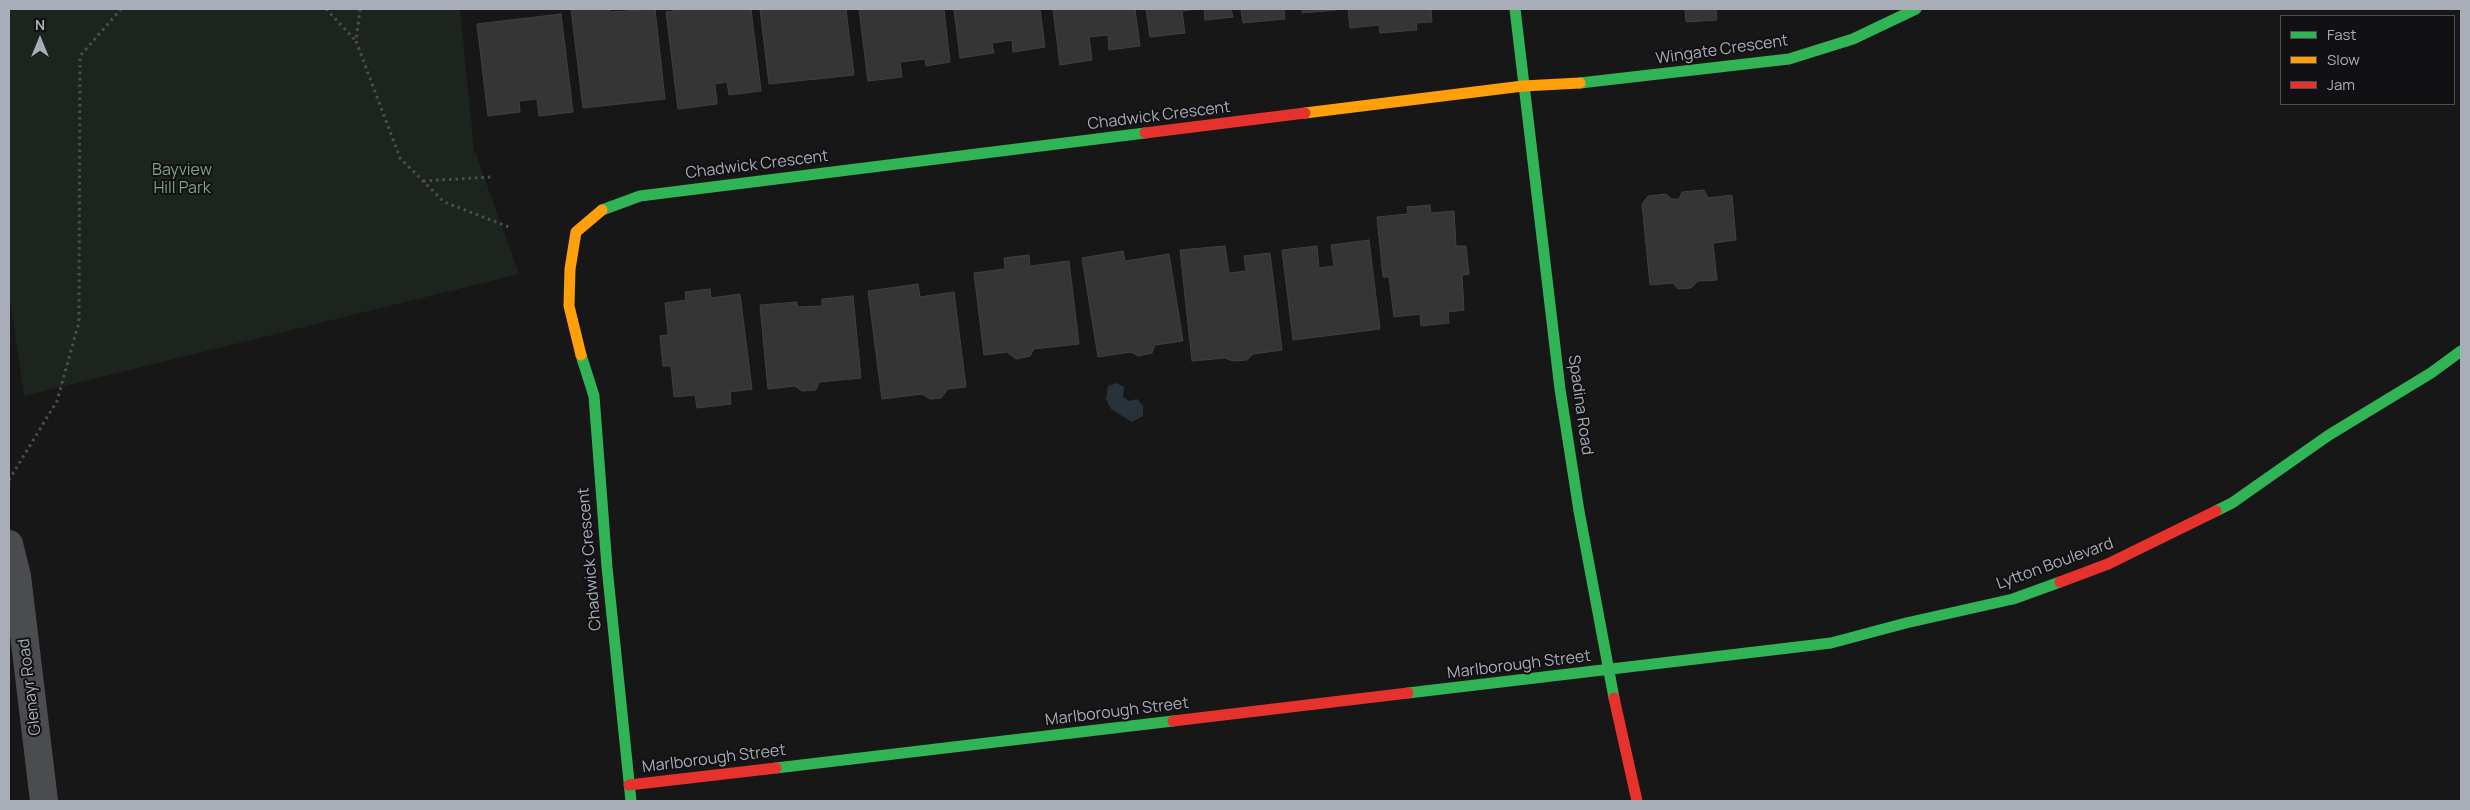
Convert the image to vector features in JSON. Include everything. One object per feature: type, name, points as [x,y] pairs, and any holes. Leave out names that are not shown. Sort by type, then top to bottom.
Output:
[{"type":"street","name":"Spadina Road","points":[[1514,9],[1560,389],[1579,511],[1608,671],[1637,801]]},
{"type":"street","name":"Wingate Crescent","points":[[1523,86],[1589,83],[1790,59],[1854,39],[1916,9]]},
{"type":"street","name":"Chadwick Crescent","points":[[631,801],[606,567],[594,396],[579,349],[570,306],[570,268],[576,232],[598,211],[640,196],[675,191],[1523,86]]},
{"type":"street","name":"Lytton Boulevard","points":[[1608,671],[1831,643],[1906,623],[2012,599],[2108,564],[2232,502],[2328,435],[2431,374],[2461,350]]},
{"type":"street","name":"Glenayr Road","points":[[9,544],[17,576],[44,801]]},
{"type":"street","name":"Marlborough Street","points":[[629,785],[1608,671]]},
{"type":"path","points":[[9,480],[57,400],[79,322],[80,56],[121,9]]},
{"type":"path","points":[[326,9],[356,41],[400,158],[444,202],[509,227]]},
{"type":"path","points":[[356,41],[360,9]]},
{"type":"path","points":[[423,181],[492,177]]},
{"type":"green space","name":"Bayview Hill Park","points":[[9,9],[460,9],[474,149],[519,274],[24,396],[9,293]]},
{"type":"shaded area","points":[[1116,383],[1124,387],[1123,397],[1129,401],[1137,399],[1143,406],[1143,416],[1132,422],[1111,409],[1106,399],[1108,386]]},
{"type":"building","points":[[571,9],[610,9],[610,12],[655,9],[665,99],[583,108]]},
{"type":"building","points":[[686,9],[751,9],[761,91],[729,95],[727,82],[715,84],[717,104],[678,109],[666,12]]},
{"type":"building","points":[[760,9],[846,9],[854,75],[769,84]]},
{"type":"building","points":[[859,9],[944,9],[950,62],[926,66],[925,59],[900,62],[902,77],[868,81]]},
{"type":"building","points":[[954,9],[1040,9],[1045,47],[1013,52],[1012,40],[992,43],[994,53],[960,58]]},
{"type":"building","points":[[1053,9],[1135,9],[1140,46],[1109,50],[1108,35],[1089,37],[1092,60],[1060,65]]},
{"type":"building","points":[[1146,9],[1198,9],[1182,11],[1185,33],[1150,37]]},
{"type":"building","points":[[1204,9],[1231,9],[1233,17],[1205,20]]},
{"type":"building","points":[[1241,9],[1284,9],[1285,19],[1243,23]]},
{"type":"building","points":[[1302,9],[1337,9],[1337,10],[1302,13]]},
{"type":"building","points":[[1348,9],[1431,9],[1432,22],[1416,23],[1417,30],[1380,33],[1379,25],[1350,28]]},
{"type":"building","points":[[1685,9],[1716,9],[1717,20],[1686,22]]},
{"type":"building","points":[[561,14],[573,112],[539,116],[537,99],[519,101],[520,112],[488,116],[477,24]]},
{"type":"building","points":[[1704,190],[1708,198],[1732,195],[1736,240],[1713,243],[1717,280],[1698,281],[1691,288],[1678,289],[1673,283],[1650,285],[1642,204],[1648,196],[1666,194],[1671,199],[1679,199],[1682,192]]},
{"type":"building","points":[[1430,205],[1431,213],[1454,211],[1456,246],[1466,246],[1469,274],[1462,275],[1464,310],[1448,312],[1449,323],[1421,326],[1420,314],[1394,317],[1389,277],[1383,277],[1377,217],[1408,214],[1407,207]]},
{"type":"building","points":[[1369,240],[1380,329],[1293,340],[1282,250],[1317,246],[1319,268],[1334,266],[1331,245]]},
{"type":"building","points":[[1225,246],[1229,273],[1246,271],[1244,256],[1270,253],[1282,350],[1253,354],[1247,360],[1233,361],[1225,358],[1192,361],[1180,250]]},
{"type":"building","points":[[1123,251],[1125,261],[1169,254],[1183,341],[1155,345],[1152,353],[1138,356],[1131,352],[1098,357],[1082,258]]},
{"type":"building","points":[[1029,255],[1030,266],[1069,261],[1079,344],[1034,349],[1030,356],[1016,359],[1007,352],[984,355],[974,273],[1005,269],[1004,258]]},
{"type":"building","points":[[918,284],[920,297],[954,292],[966,387],[948,389],[941,398],[930,399],[922,394],[882,399],[868,291]]},
{"type":"building","points":[[710,289],[711,298],[740,294],[752,389],[730,392],[731,404],[697,408],[695,395],[674,397],[671,366],[663,366],[660,336],[668,335],[665,303],[686,300],[685,292]]},
{"type":"building","points":[[853,296],[861,378],[819,382],[816,390],[802,391],[795,386],[768,389],[760,305],[797,302],[798,307],[822,306],[822,299]]},
{"type":"traffic: fast","points":[[1515,9],[1560,389],[1579,511],[1614,698]]},
{"type":"traffic: fast","points":[[1580,83],[1789,59],[1853,39],[1916,9]]},
{"type":"traffic: fast","points":[[602,210],[640,196],[1145,133]]},
{"type":"traffic: fast","points":[[2216,511],[2232,503],[2329,435],[2431,373],[2461,351]]},
{"type":"traffic: fast","points":[[581,355],[594,396],[607,567],[631,801]]},
{"type":"traffic: fast","points":[[1408,693],[1831,643],[1906,623],[2013,599],[2060,582]]},
{"type":"traffic: fast","points":[[776,768],[1173,721]]},
{"type":"traffic: slow","points":[[1305,113],[1523,86],[1580,83]]},
{"type":"traffic: slow","points":[[581,355],[569,306],[570,269],[576,232],[602,210]]},
{"type":"traffic: jam","points":[[1145,133],[1305,113]]},
{"type":"traffic: jam","points":[[2060,582],[2108,564],[2216,511]]},
{"type":"traffic: jam","points":[[1173,721],[1408,693]]},
{"type":"traffic: jam","points":[[1614,698],[1637,801]]},
{"type":"traffic: jam","points":[[629,785],[776,768]]}]
